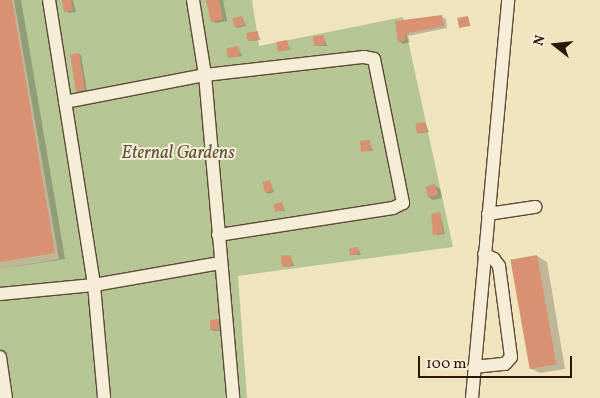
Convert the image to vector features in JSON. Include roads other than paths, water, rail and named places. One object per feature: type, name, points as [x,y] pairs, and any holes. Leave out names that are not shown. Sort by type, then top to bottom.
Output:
[{"type":"street","points":[[49,0],[94,284],[104,398]]},
{"type":"street","points":[[193,0],[205,75],[233,398]]},
{"type":"street","points":[[472,398],[508,0]]},
{"type":"street","points":[[65,102],[205,75],[364,57],[374,59],[402,203],[393,208],[218,236]]},
{"type":"street","points":[[488,214],[535,207]]},
{"type":"street","points":[[474,367],[505,364],[511,357],[499,266],[494,259],[484,254]]},
{"type":"street","points":[[0,294],[94,284],[220,263]]},
{"type":"street","points":[[0,356],[6,398]]},
{"type":"park label","name":"Eternal Gardens","points":[[178,154]]}]
